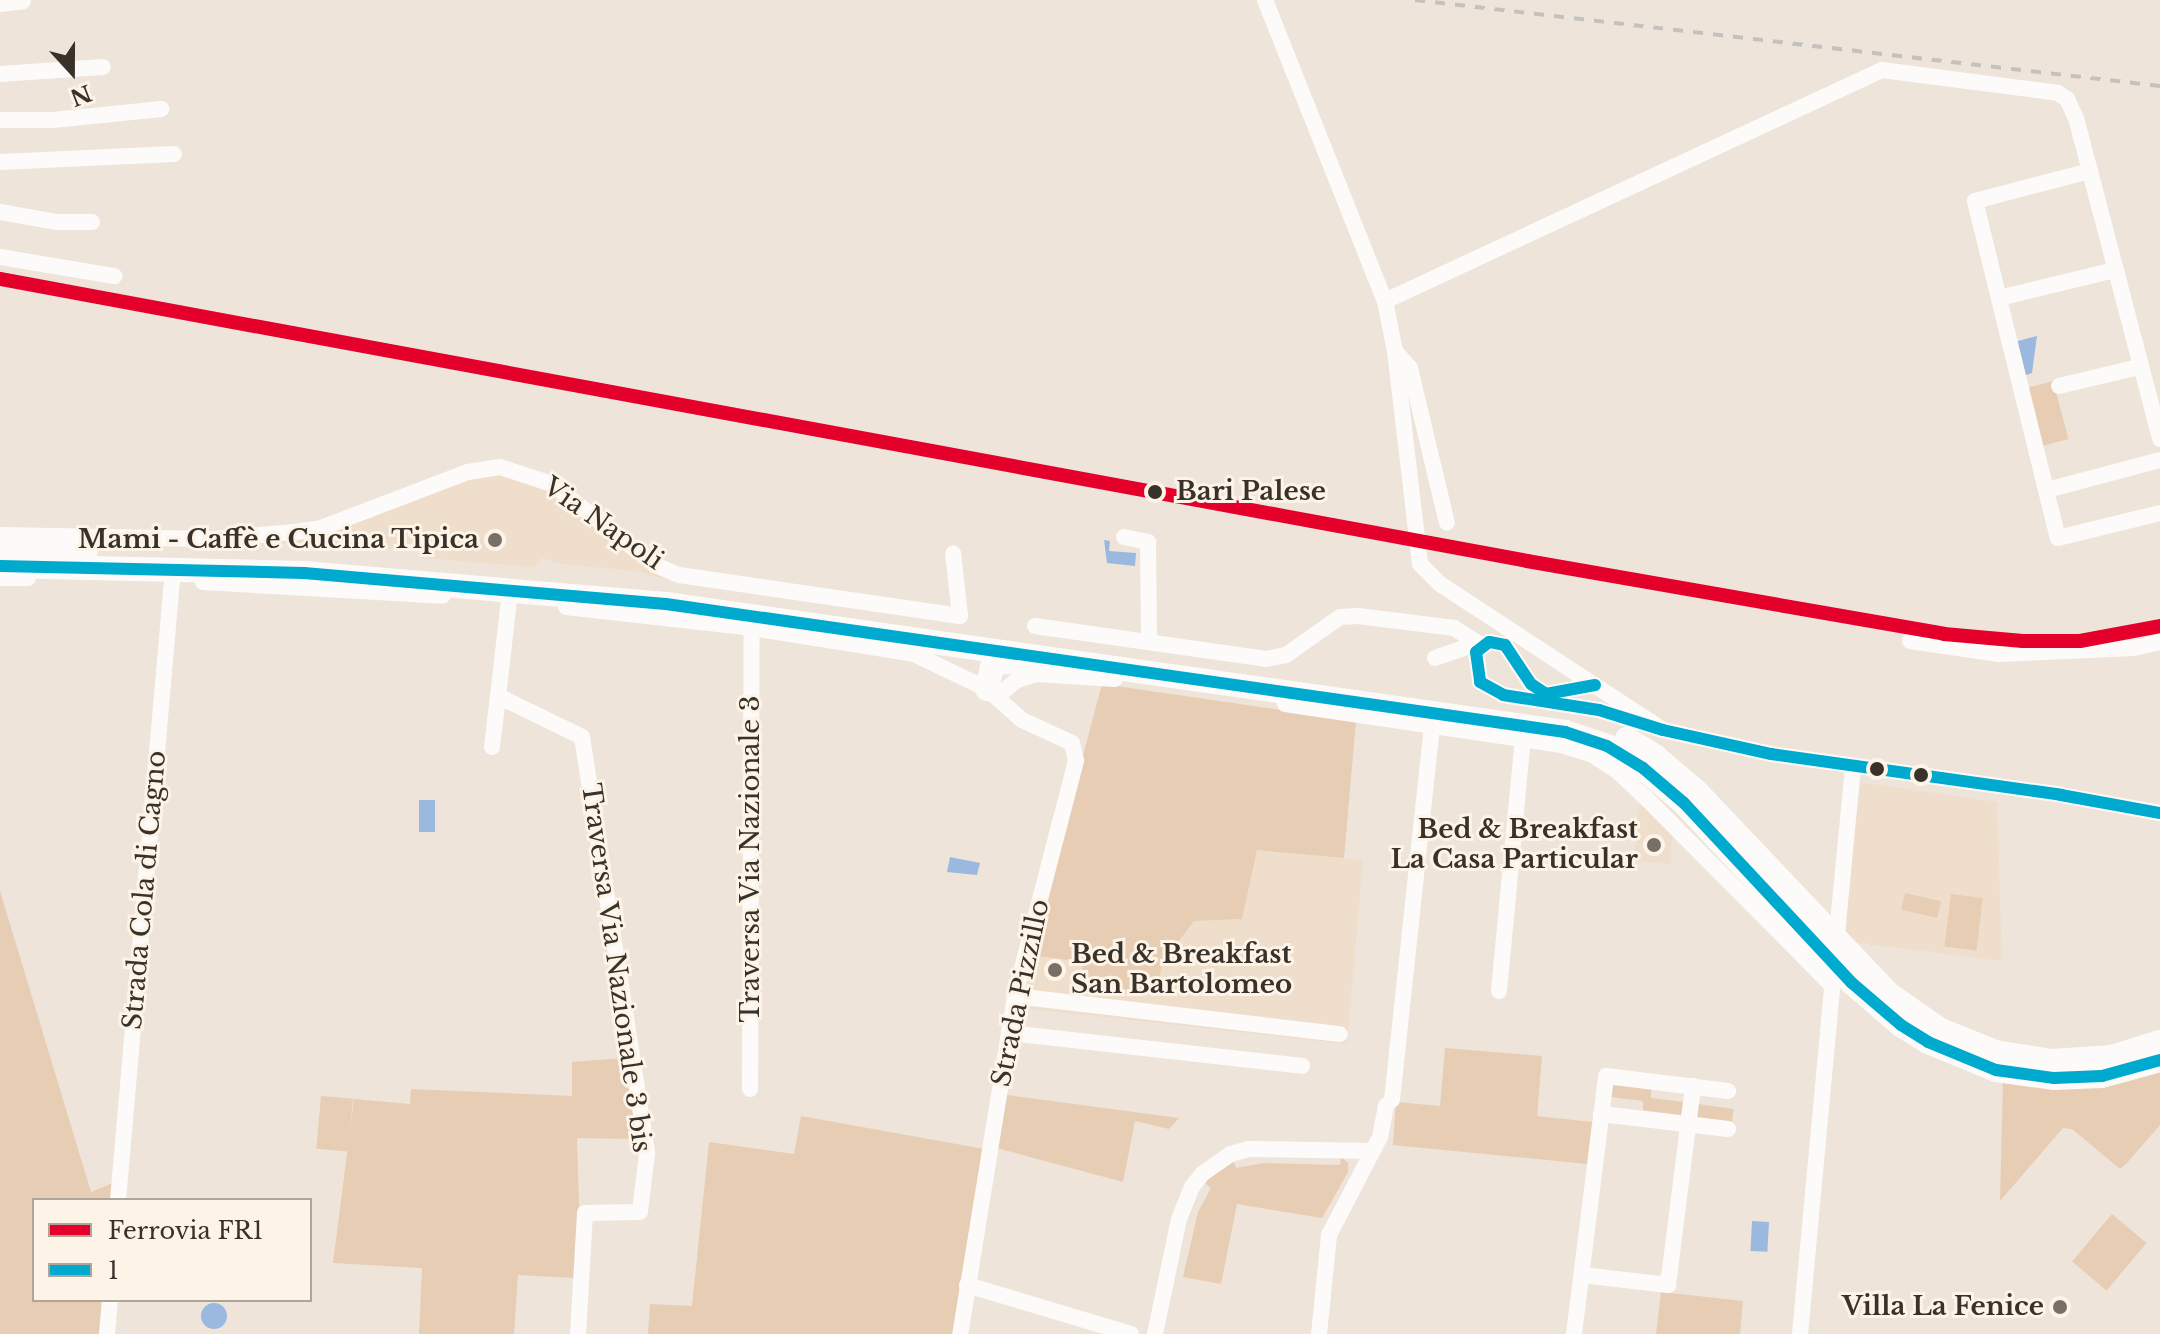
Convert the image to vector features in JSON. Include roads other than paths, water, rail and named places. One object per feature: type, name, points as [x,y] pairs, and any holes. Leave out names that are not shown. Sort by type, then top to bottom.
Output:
[{"type":"highway","points":[[0,549],[231,553],[681,590],[1568,717],[1615,732],[1655,756],[1697,792],[1850,979],[1901,1025],[1928,1042],[1996,1070],[2054,1078],[2093,1077],[2160,1060]]},
{"type":"highway","points":[[0,566],[209,569],[449,584],[666,604],[1565,732],[1607,746],[1643,768],[1781,896]]},
{"type":"highway","points":[[924,640],[943,652],[968,656],[986,689]]},
{"type":"highway","points":[[986,689],[992,667],[998,662],[1062,669],[1107,666]]},
{"type":"highway","points":[[1850,979],[1964,1041],[2023,1058],[2084,1061],[2143,1049],[2160,1042]]},
{"type":"street","points":[[1265,0],[1385,301],[1395,351],[1416,554],[1425,572],[1440,584],[1551,655],[1586,686],[1599,710]]},
{"type":"street","points":[[0,4],[23,1]]},
{"type":"street","points":[[0,74],[103,67]]},
{"type":"street","points":[[1385,301],[1882,70],[2058,93],[2067,99],[2076,118],[2160,439]]},
{"type":"street","points":[[0,120],[53,120],[161,109]]},
{"type":"street","points":[[0,162],[174,154]]},
{"type":"street","points":[[2090,171],[1975,201],[2058,538],[2160,513]]},
{"type":"street","points":[[0,212],[57,222],[92,222]]},
{"type":"street","points":[[0,257],[114,276]]},
{"type":"street","points":[[1999,298],[2115,270]]},
{"type":"street","points":[[1395,351],[1410,368],[1447,523]]},
{"type":"street","points":[[2059,386],[2139,367]]},
{"type":"street","points":[[2047,490],[2160,460]]},
{"type":"street","name":"Via Napoli","points":[[0,535],[212,539],[296,532],[321,528],[468,472],[500,467],[552,484],[655,565],[679,575],[960,616],[953,553]]},
{"type":"street","points":[[1124,537],[1148,542],[1149,642]]},
{"type":"street","points":[[0,578],[172,580],[509,600],[752,628],[901,651],[986,689],[1027,676],[1098,677],[1523,739],[1591,754],[1616,770],[1850,979]]},
{"type":"street","name":"Strada Cola di Cagno","points":[[118,1198],[172,580]]},
{"type":"street","points":[[492,747],[509,600]]},
{"type":"street","points":[[1035,626],[1266,659],[1286,655],[1340,617],[1358,616],[1454,628],[1480,644]]},
{"type":"street","name":"Traversa Via Nazionale 3","points":[[750,1089],[752,628]]},
{"type":"street","points":[[1910,641],[1999,654],[2134,648],[2160,642]]},
{"type":"street","points":[[1435,658],[1489,642],[1505,645],[1538,692],[1546,694],[1586,686]]},
{"type":"street","points":[[1480,644],[1474,662],[1480,682],[1489,690],[1599,710],[1663,730],[1744,749],[2061,795],[2160,813]]},
{"type":"street","points":[[1551,655],[1565,673],[1663,730]]},
{"type":"street","points":[[1559,691],[1565,673]]},
{"type":"street","name":"Strada Pizzillo","points":[[960,1334],[1015,996],[1076,761],[1072,743],[1022,720],[986,689]]},
{"type":"street","name":"Traversa Via Nazionale 3 bis","points":[[498,696],[582,737],[647,1153],[640,1212],[585,1213],[578,1334]]},
{"type":"street","points":[[1599,710],[1608,706],[1611,697]]},
{"type":"street","points":[[1319,1334],[1329,1235],[1373,1151],[1389,1103],[1432,726]]},
{"type":"street","points":[[1499,991],[1523,739]]},
{"type":"street","points":[[1800,1334],[1850,979],[1853,766]]},
{"type":"street","points":[[1015,996],[1340,1034]]},
{"type":"street","points":[[1009,1033],[1302,1066]]},
{"type":"street","points":[[1574,1334],[1606,1076],[1728,1091]]},
{"type":"street","points":[[1582,1275],[1668,1285],[1693,1086]]},
{"type":"street","points":[[1601,1114],[1728,1129]]},
{"type":"street","points":[[1155,1334],[1181,1211],[1202,1174],[1231,1154],[1249,1149],[1373,1151]]},
{"type":"street","points":[[967,1285],[1131,1334]]},
{"type":"street","points":[[107,1334],[110,1302]]},
{"type":"water","points":[[2037,336],[2032,373],[2023,376],[2014,342]]},
{"type":"water","points":[[1104,540],[1110,541],[1109,551],[1136,553],[1135,566],[1107,563]]},
{"type":"water","points":[[419,800],[435,800],[435,832],[419,832]]},
{"type":"water","points":[[950,857],[980,863],[977,875],[947,872]]},
{"type":"water","points":[[1752,1221],[1769,1222],[1767,1252],[1750,1251]]},
{"type":"water","points":[[214,1303],[223,1307],[227,1316],[223,1325],[214,1329],[205,1325],[201,1316],[205,1307]]},
{"type":"railway","points":[[1415,0],[2160,86]]},
{"type":"rail line","name":"FR1","points":[[0,279],[1527,561],[1944,634],[2023,641],[2080,641],[2160,626]]},
{"type":"place","name":"Bari Palese","points":[[1155,492]]},
{"type":"place","name":"Mami - Caffè e Cucina Tipica","points":[[495,540]]},
{"type":"place","name":"Bed & Breakfast La Casa Particular","points":[[1654,845]]},
{"type":"place","name":"Bed & Breakfast San Bartolomeo","points":[[1055,970]]},
{"type":"place","name":"Villa La Fenice","points":[[2060,1307]]}]
